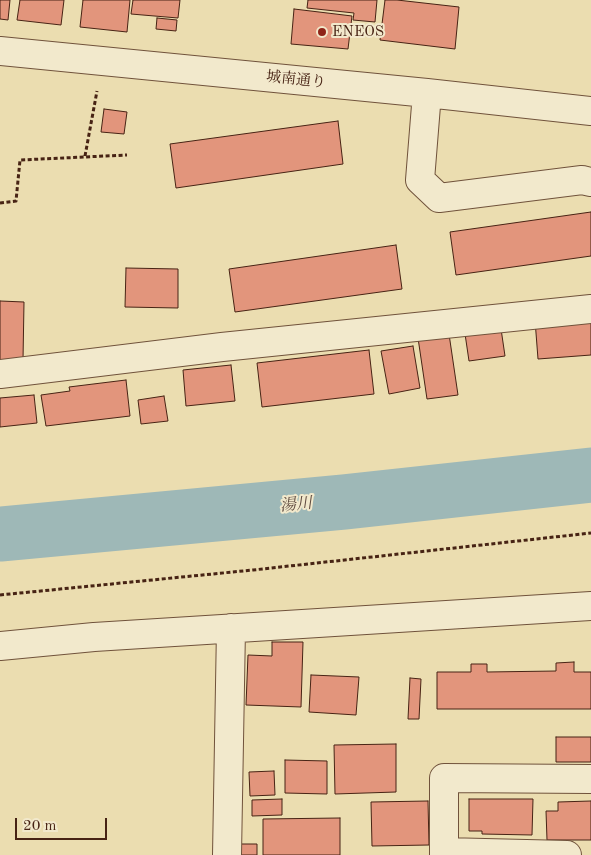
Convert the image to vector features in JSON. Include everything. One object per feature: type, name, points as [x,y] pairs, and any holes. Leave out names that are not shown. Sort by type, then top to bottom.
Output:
[{"type":"street","name":"城南通り","points":[[0,52],[428,93],[591,111]]},
{"type":"street","points":[[428,93],[420,180],[439,198],[582,180],[591,182]]},
{"type":"street","points":[[0,374],[231,346],[591,309]]},
{"type":"street","points":[[0,646],[94,637],[591,606]]},
{"type":"street","points":[[227,855],[231,628]]},
{"type":"street","points":[[567,855],[444,854],[444,778],[591,779]]},
{"type":"path","points":[[85,156],[102,61]]},
{"type":"path","points":[[0,203],[16,201],[20,160],[127,155]]},
{"type":"path","points":[[0,595],[263,569],[591,533]]},
{"type":"building","points":[[0,0],[10,0],[8,20],[0,19]]},
{"type":"building","points":[[20,0],[64,0],[61,25],[17,20]]},
{"type":"building","points":[[83,0],[130,0],[127,32],[80,27]]},
{"type":"building","points":[[133,0],[180,0],[178,18],[131,14]]},
{"type":"building","points":[[308,0],[377,0],[375,22],[353,20],[354,13],[307,8]]},
{"type":"building","points":[[385,0],[459,7],[455,49],[380,40]]},
{"type":"building","points":[[294,9],[352,16],[348,49],[291,44]]},
{"type":"building","points":[[157,18],[177,20],[176,31],[156,29]]},
{"type":"building","points":[[104,109],[127,112],[124,134],[101,132]]},
{"type":"building","points":[[338,121],[343,164],[176,188],[170,144]]},
{"type":"building","points":[[591,212],[591,256],[456,275],[450,232]]},
{"type":"building","points":[[396,245],[402,289],[235,312],[229,269]]},
{"type":"building","points":[[126,268],[178,269],[178,308],[125,307]]},
{"type":"building","points":[[0,301],[24,302],[23,360],[0,360]]},
{"type":"building","points":[[591,315],[591,355],[538,359],[535,320]]},
{"type":"building","points":[[500,322],[505,356],[469,361],[464,327]]},
{"type":"building","points":[[449,334],[458,395],[427,399],[418,338]]},
{"type":"building","points":[[413,346],[420,388],[389,394],[381,351]]},
{"type":"building","points":[[369,350],[374,394],[262,407],[257,363]]},
{"type":"building","points":[[231,365],[235,401],[186,406],[183,370]]},
{"type":"building","points":[[126,380],[130,416],[46,426],[41,395],[70,391],[69,387]]},
{"type":"building","points":[[34,395],[37,423],[0,427],[0,398]]},
{"type":"building","points":[[164,396],[168,421],[141,424],[138,400]]},
{"type":"building","points":[[272,642],[303,642],[301,707],[246,705],[248,655],[272,656]]},
{"type":"building","points":[[574,662],[574,672],[591,672],[591,709],[437,709],[437,672],[471,672],[471,664],[487,664],[487,672],[556,671],[556,663]]},
{"type":"building","points":[[311,675],[359,677],[356,715],[309,712]]},
{"type":"building","points":[[410,678],[421,679],[419,719],[408,719]]},
{"type":"building","points":[[556,737],[591,737],[591,762],[556,762]]},
{"type":"building","points":[[396,744],[396,792],[335,794],[334,745]]},
{"type":"building","points":[[285,760],[327,761],[327,794],[285,793]]},
{"type":"building","points":[[274,771],[275,795],[250,796],[249,772]]},
{"type":"building","points":[[282,799],[282,815],[252,816],[252,800]]},
{"type":"building","points":[[469,799],[533,799],[532,835],[482,834],[482,831],[469,831]]},
{"type":"building","points":[[428,801],[429,845],[372,846],[371,802]]},
{"type":"building","points":[[591,801],[591,840],[547,840],[546,811],[558,811],[558,802]]},
{"type":"building","points":[[340,818],[340,855],[263,855],[263,819]]},
{"type":"building","points":[[237,844],[257,844],[257,855],[237,855]]},
{"type":"waterway","name":"湯川","points":[[0,534],[344,502],[591,475]]},
{"type":"place","name":"ENEOS","points":[[322,32]]}]
